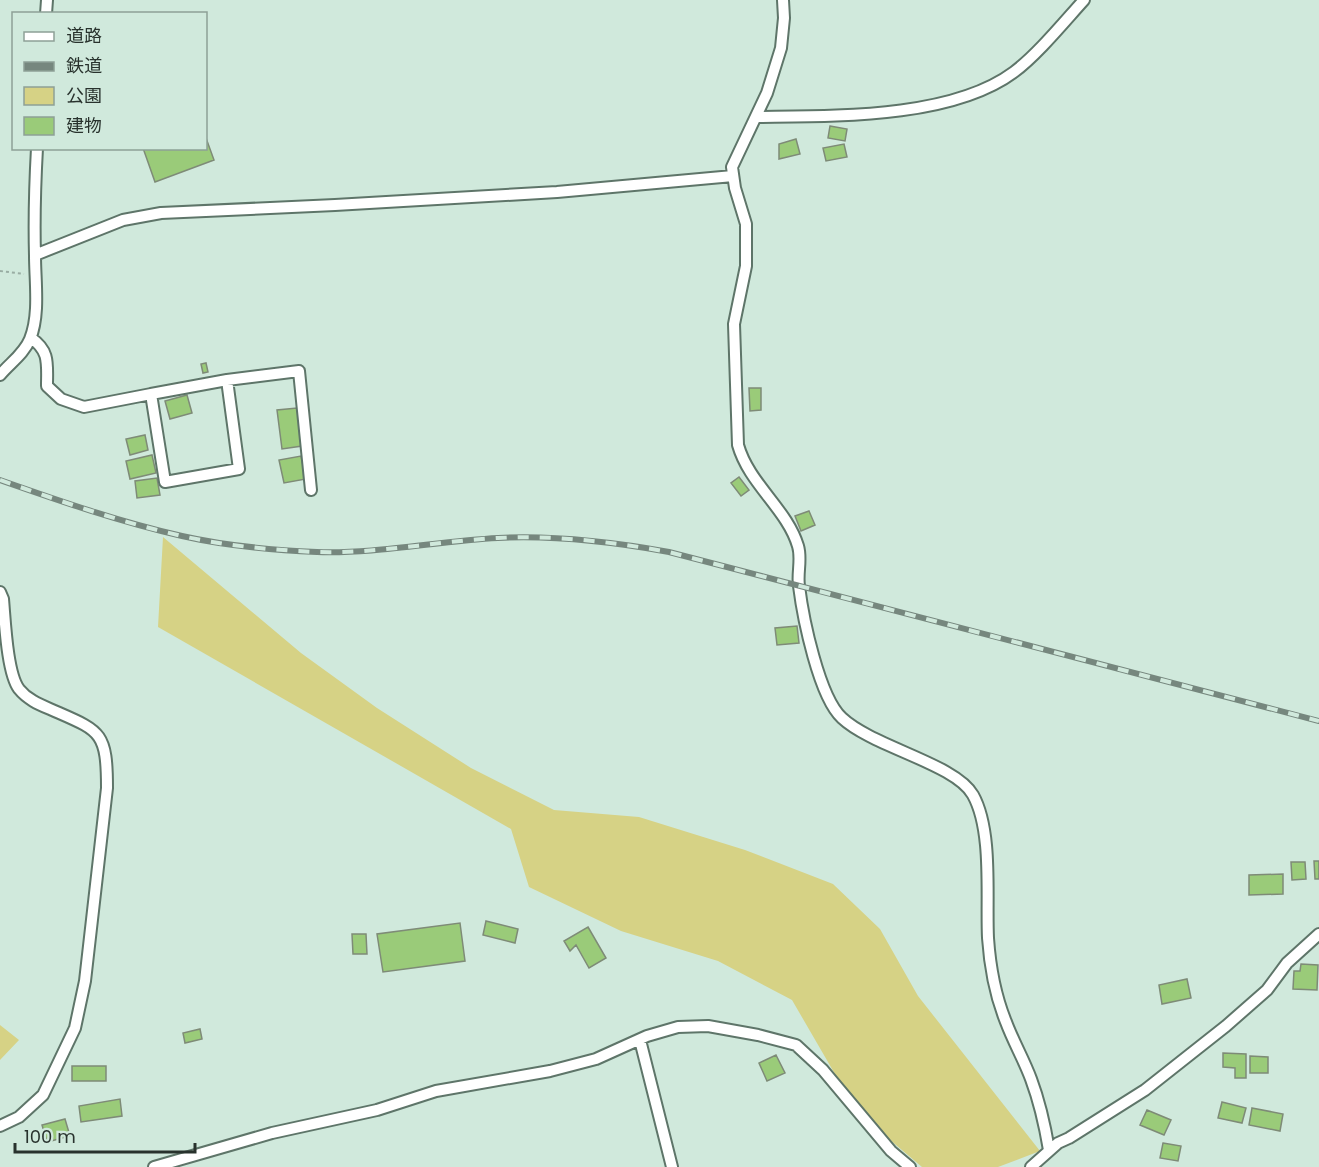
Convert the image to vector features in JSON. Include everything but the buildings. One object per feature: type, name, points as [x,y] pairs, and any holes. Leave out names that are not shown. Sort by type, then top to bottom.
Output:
[{"type":"street","points":[[783,0],[781,48],[767,93],[732,167],[735,188],[746,224],[746,266],[734,324],[738,445],[756,482],[785,521],[798,546],[799,585],[816,667],[834,711],[872,739],[952,775],[972,794],[983,823],[988,938],[994,986],[1005,1021],[1031,1078],[1042,1113],[1049,1150]]},
{"type":"street","points":[[756,117],[844,115],[924,107],[966,97],[993,86],[1015,71],[1084,0]]},
{"type":"street","points":[[0,375],[25,348],[31,338],[36,296],[37,150]]},
{"type":"street","points":[[35,255],[123,220],[161,213],[557,192],[733,176]]},
{"type":"street","points":[[31,338],[41,344],[47,357],[47,386],[61,399],[84,407],[227,380],[299,371],[311,490]]},
{"type":"street","points":[[152,394],[165,482],[239,469],[227,380]]},
{"type":"street","points":[[0,592],[3,599],[10,666],[18,688],[33,702],[87,725],[100,736],[107,758],[107,788],[85,981],[75,1028],[43,1095],[19,1116],[0,1126]]},
{"type":"street","points":[[1031,1167],[1049,1150],[1145,1090],[1186,1058],[1267,990],[1287,963],[1319,934]]},
{"type":"street","points":[[154,1167],[272,1133],[377,1110],[435,1091],[550,1071],[596,1059],[640,1040],[678,1028],[708,1026],[796,1045],[823,1070],[891,1151],[910,1167]]},
{"type":"street","points":[[640,1040],[672,1167]]},
{"type":"path","points":[[0,271],[36,276]]},
{"type":"green space","points":[[163,537],[301,653],[377,708],[471,768],[554,810],[639,817],[745,850],[833,884],[880,929],[918,996],[1040,1151],[998,1167],[922,1167],[857,1112],[792,1000],[718,961],[621,931],[529,887],[511,829],[158,627]]},
{"type":"green space","points":[[0,1025],[19,1040],[0,1060]]},
{"type":"railway","points":[[0,480],[136,524],[199,539],[249,547],[340,552],[520,537],[606,542],[669,552],[1319,721]]}]
